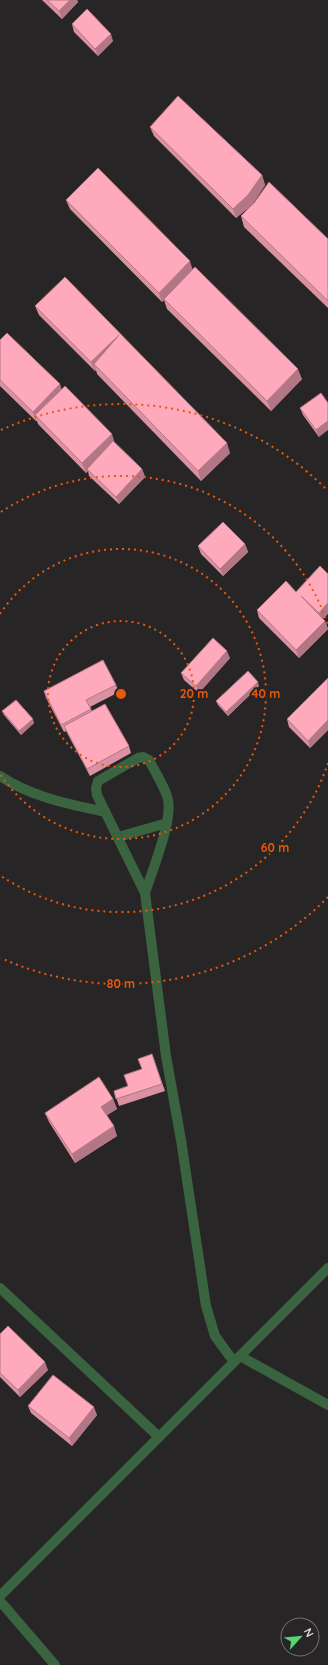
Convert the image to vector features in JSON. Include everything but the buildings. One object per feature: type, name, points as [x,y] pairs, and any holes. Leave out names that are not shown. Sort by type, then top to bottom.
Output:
[{"type":"street","points":[[145,893],[167,822],[169,808],[168,797],[149,760],[144,757],[138,758],[98,782],[96,788],[97,795],[145,893],[166,1056],[181,1140],[196,1251],[206,1306],[215,1336],[237,1359],[328,1405]]},
{"type":"street","points":[[0,776],[34,794],[105,812]]},
{"type":"street","points":[[118,837],[167,822]]},
{"type":"street","points":[[0,1596],[328,1268]]},
{"type":"street","points":[[0,1288],[159,1437]]},
{"type":"street","points":[[0,1601],[55,1665]]}]
